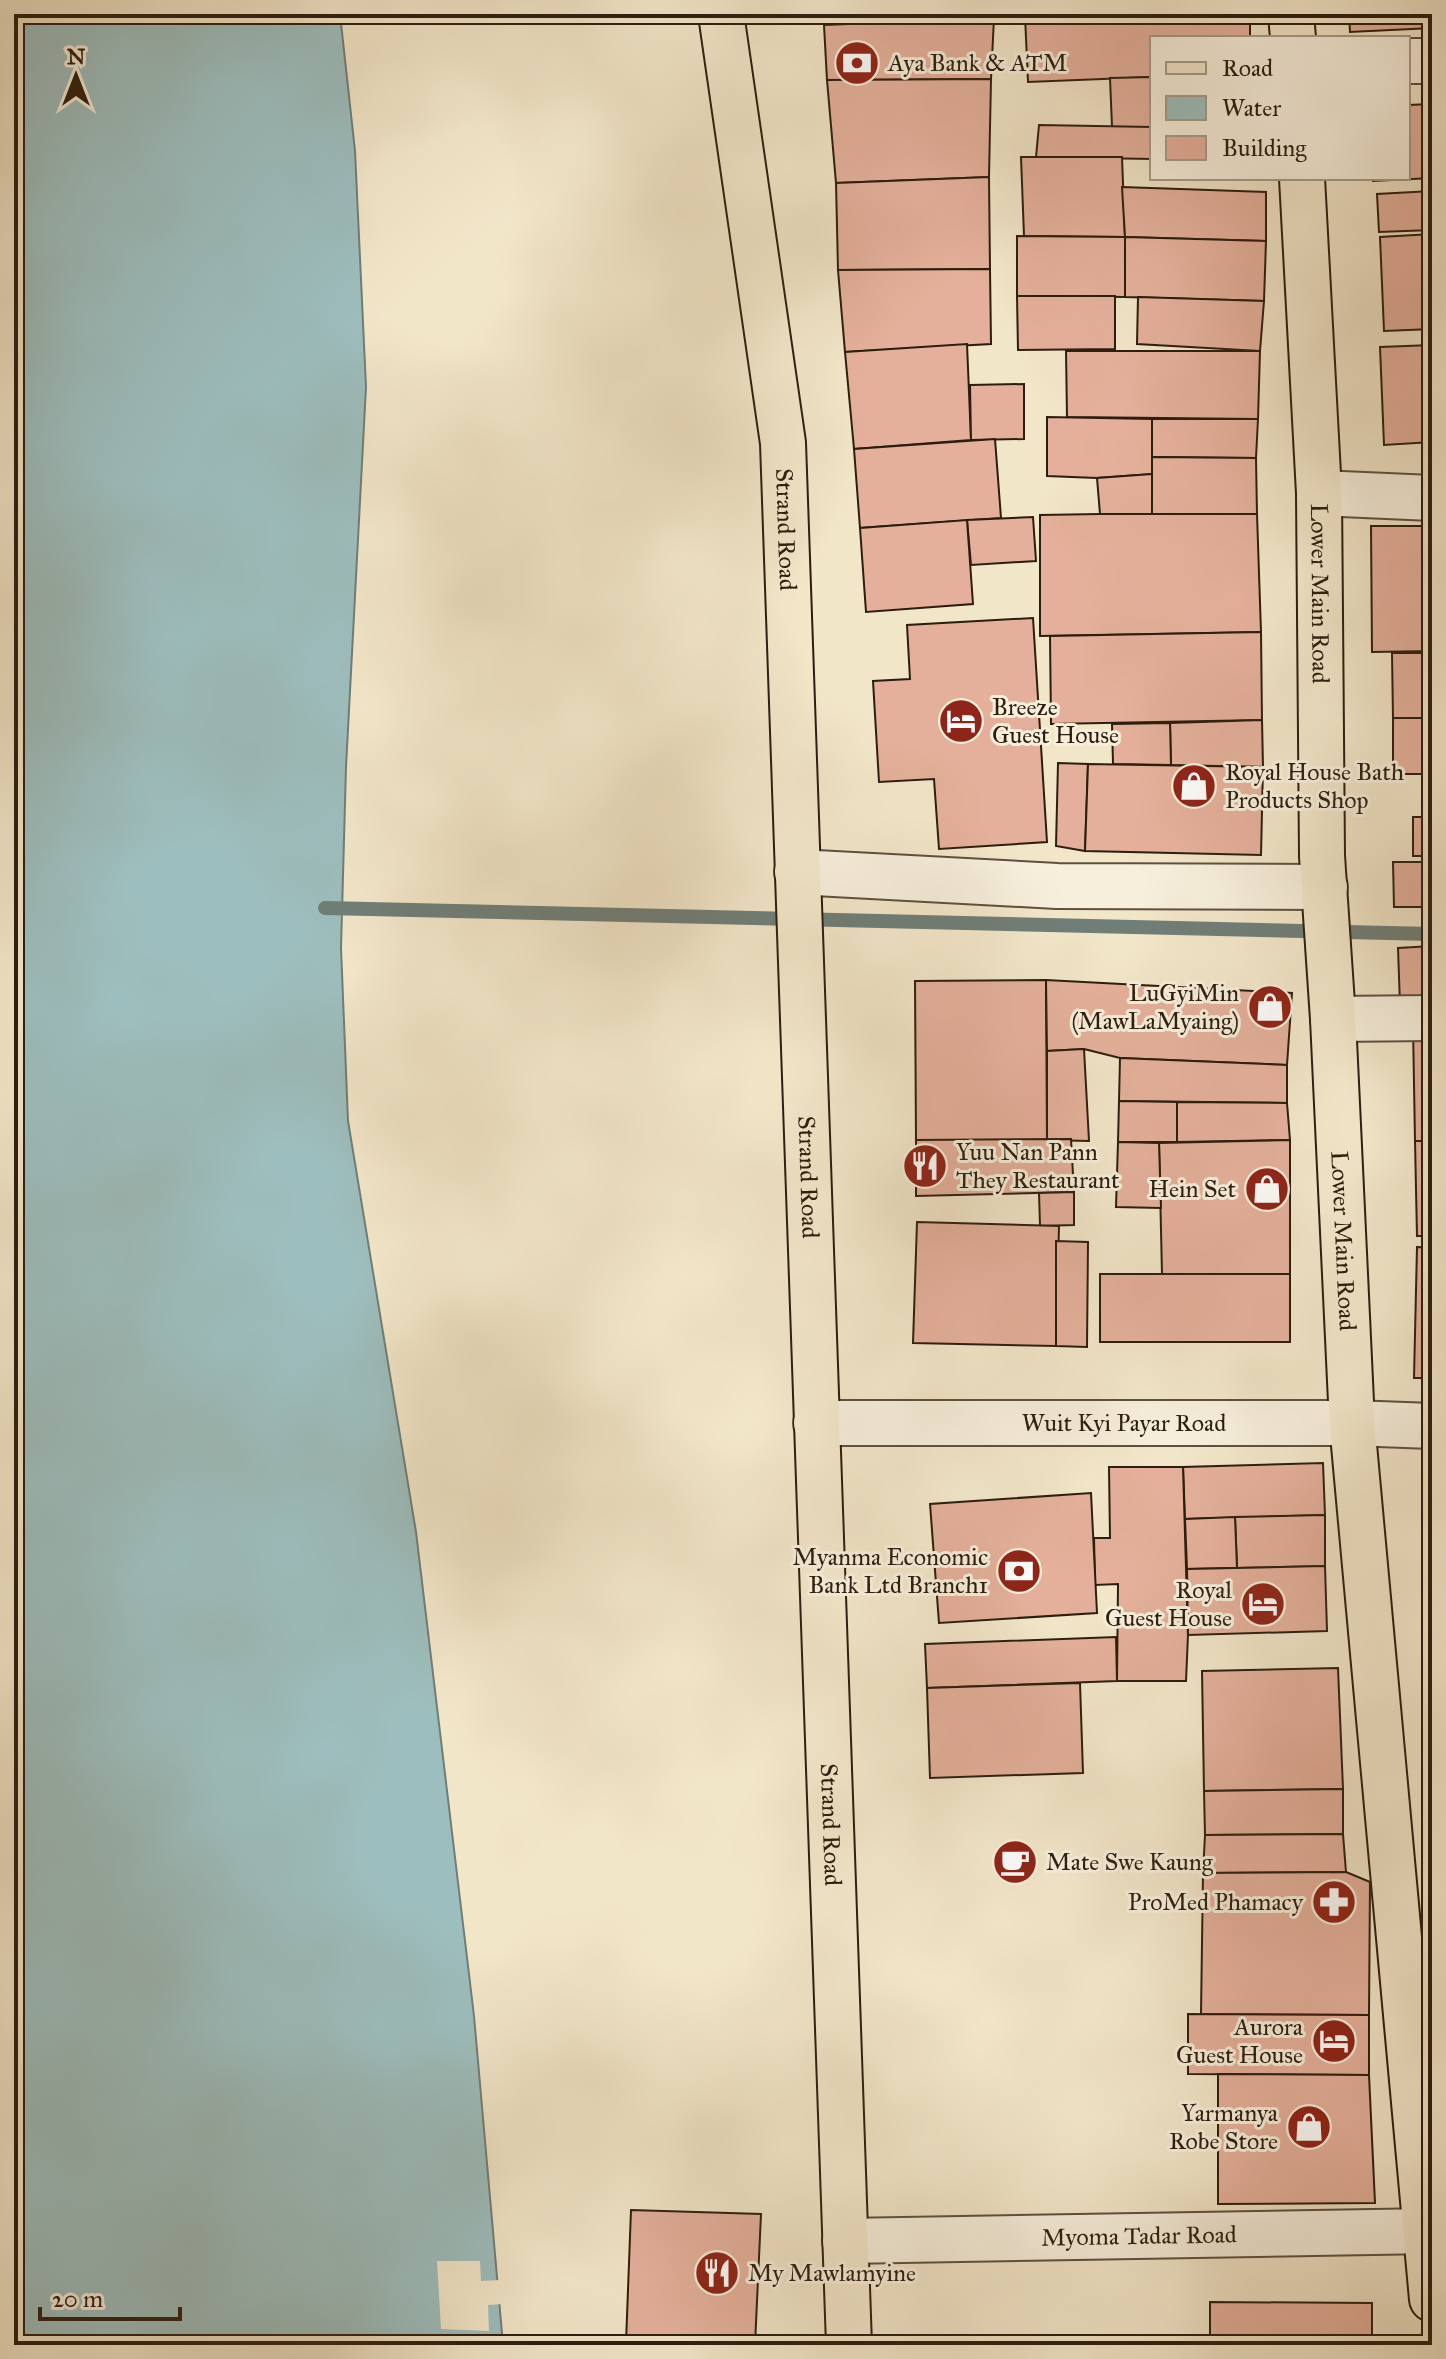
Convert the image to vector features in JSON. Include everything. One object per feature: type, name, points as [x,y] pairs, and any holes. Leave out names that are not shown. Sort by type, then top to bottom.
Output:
[{"type":"main road","name":"Strand Road","points":[[721,14],[783,443],[849,2345]]},
{"type":"main road","points":[[1291,14],[1293,36]]},
{"type":"main road","name":"Lower Main Road","points":[[1302,180],[1319,493],[1325,887],[1352,1423],[1432,2299]]},
{"type":"street","points":[[1410,61],[1432,61]]},
{"type":"street","points":[[1319,493],[1432,498]]},
{"type":"street","points":[[797,872],[1057,886],[1325,887]]},
{"type":"street","points":[[1333,1019],[1432,1018]]},
{"type":"street","name":"Wuit Kyi Payar Road","points":[[816,1423],[1352,1423],[1432,1426]]},
{"type":"street","name":"Myoma Tadar Road","points":[[845,2241],[1428,2231]]},
{"type":"water","points":[[14,14],[340,14],[355,151],[366,387],[346,767],[341,948],[348,1121],[416,1532],[474,2016],[503,2345],[14,2345]]},
{"type":"pier","points":[[437,2261],[480,2261],[481,2281],[500,2280],[503,2304],[488,2305],[489,2331],[441,2329]]},
{"type":"building","points":[[1250,14],[1250,36],[1150,36],[1150,77],[1028,82],[1025,16]]},
{"type":"building","points":[[1349,14],[1432,14],[1432,28],[1350,32]]},
{"type":"building","points":[[994,18],[991,79],[827,80],[824,25]]},
{"type":"building","points":[[1150,77],[1150,127],[1112,127],[1110,78]]},
{"type":"building","points":[[991,79],[989,177],[836,183],[827,80]]},
{"type":"building","points":[[1432,104],[1432,178],[1410,179],[1410,105]]},
{"type":"building","points":[[1039,125],[1150,127],[1150,159],[1036,157]]},
{"type":"building","points":[[1021,157],[1122,157],[1125,237],[1024,236]]},
{"type":"building","points":[[989,177],[990,269],[838,270],[836,183]]},
{"type":"building","points":[[1122,187],[1266,192],[1266,241],[1125,237]]},
{"type":"building","points":[[1432,191],[1432,230],[1379,232],[1377,194]]},
{"type":"building","points":[[1432,234],[1432,329],[1384,331],[1380,237]]},
{"type":"building","points":[[1017,236],[1125,237],[1125,297],[1017,296]]},
{"type":"building","points":[[1125,237],[1266,241],[1264,301],[1125,297]]},
{"type":"building","points":[[990,269],[991,344],[845,352],[838,270]]},
{"type":"building","points":[[1017,296],[1115,296],[1115,349],[1018,350]]},
{"type":"building","points":[[1138,297],[1264,301],[1260,351],[1137,344]]},
{"type":"building","points":[[967,344],[971,440],[854,449],[845,352]]},
{"type":"building","points":[[1432,345],[1432,442],[1384,445],[1380,347]]},
{"type":"building","points":[[1066,351],[1260,351],[1258,419],[1067,417]]},
{"type":"building","points":[[1024,384],[1024,439],[971,440],[970,385]]},
{"type":"building","points":[[1047,417],[1152,419],[1152,474],[1097,478],[1047,476]]},
{"type":"building","points":[[1152,419],[1258,419],[1256,458],[1152,457]]},
{"type":"building","points":[[995,439],[1001,518],[860,528],[854,449]]},
{"type":"building","points":[[1152,457],[1256,458],[1257,514],[1152,514]]},
{"type":"building","points":[[1152,474],[1152,514],[1100,514],[1097,478]]},
{"type":"building","points":[[1257,514],[1261,632],[1040,636],[1040,515]]},
{"type":"building","points":[[1033,517],[1036,561],[971,565],[967,520]]},
{"type":"building","points":[[967,520],[973,604],[866,612],[860,528]]},
{"type":"building","points":[[1371,526],[1432,526],[1432,651],[1372,652]]},
{"type":"building","points":[[1033,618],[1047,842],[939,849],[934,779],[879,782],[873,681],[910,679],[907,625]]},
{"type":"building","points":[[1261,632],[1262,720],[1051,724],[1050,636]]},
{"type":"building","points":[[1392,653],[1432,653],[1432,718],[1393,718]]},
{"type":"building","points":[[1393,718],[1432,718],[1432,774],[1393,774]]},
{"type":"building","points":[[1262,720],[1263,767],[1171,765],[1170,723]]},
{"type":"building","points":[[1170,723],[1171,765],[1113,764],[1112,724]]},
{"type":"building","points":[[1058,763],[1088,764],[1085,851],[1056,846]]},
{"type":"building","points":[[1088,764],[1263,767],[1261,855],[1085,851]]},
{"type":"building","points":[[1413,817],[1432,817],[1432,856],[1413,856]]},
{"type":"building","points":[[1393,862],[1432,862],[1432,907],[1394,907]]},
{"type":"building","points":[[1432,946],[1432,1004],[1400,1005],[1398,948]]},
{"type":"building","points":[[1046,980],[1047,1140],[916,1140],[915,981]]},
{"type":"building","points":[[1046,980],[1292,993],[1287,1065],[1120,1058],[1084,1049],[1047,1051]]},
{"type":"building","points":[[1432,1025],[1432,1141],[1415,1141],[1413,1026]]},
{"type":"building","points":[[1084,1049],[1089,1141],[1047,1140],[1047,1051]]},
{"type":"building","points":[[1120,1058],[1287,1065],[1287,1103],[1119,1101]]},
{"type":"building","points":[[1119,1101],[1177,1102],[1177,1142],[1118,1142]]},
{"type":"building","points":[[1177,1102],[1287,1103],[1290,1140],[1177,1142]]},
{"type":"building","points":[[1071,1139],[1074,1192],[916,1196],[916,1140]]},
{"type":"building","points":[[1290,1140],[1290,1274],[1162,1274],[1159,1143]]},
{"type":"building","points":[[1415,1141],[1432,1141],[1432,1236],[1417,1236]]},
{"type":"building","points":[[1118,1142],[1159,1143],[1161,1208],[1116,1207]]},
{"type":"building","points":[[1074,1192],[1074,1225],[1040,1226],[1039,1193]]},
{"type":"building","points":[[917,1222],[1059,1226],[1056,1346],[913,1343]]},
{"type":"building","points":[[1056,1241],[1088,1242],[1087,1347],[1056,1346]]},
{"type":"building","points":[[1417,1247],[1432,1248],[1432,1378],[1414,1378]]},
{"type":"building","points":[[1100,1274],[1290,1274],[1290,1342],[1100,1342]]},
{"type":"building","points":[[1323,1463],[1325,1515],[1185,1519],[1183,1467]]},
{"type":"building","points":[[1109,1467],[1183,1467],[1188,1635],[1186,1681],[1117,1681],[1118,1584],[1095,1585],[1094,1538],[1110,1538]]},
{"type":"building","points":[[1091,1493],[1097,1613],[939,1623],[930,1504]]},
{"type":"building","points":[[1325,1515],[1325,1566],[1237,1568],[1235,1517]]},
{"type":"building","points":[[1235,1517],[1237,1568],[1187,1569],[1185,1519]]},
{"type":"building","points":[[1325,1566],[1327,1631],[1188,1635],[1187,1569]]},
{"type":"building","points":[[1116,1637],[1117,1681],[927,1688],[925,1644]]},
{"type":"building","points":[[1338,1668],[1343,1789],[1204,1791],[1202,1671]]},
{"type":"building","points":[[1080,1683],[1083,1773],[930,1778],[927,1688]]},
{"type":"building","points":[[1343,1789],[1343,1834],[1205,1835],[1204,1791]]},
{"type":"building","points":[[1343,1834],[1346,1872],[1203,1873],[1205,1835]]},
{"type":"building","points":[[1346,1872],[1370,1882],[1369,2015],[1201,2014],[1203,1873]]},
{"type":"building","points":[[1188,2014],[1369,2015],[1369,2075],[1188,2074]]},
{"type":"building","points":[[1218,2074],[1369,2075],[1375,2203],[1218,2204]]},
{"type":"building","points":[[631,2210],[761,2214],[755,2345],[626,2343]]},
{"type":"building","points":[[1210,2302],[1372,2303],[1372,2345],[1210,2345]]},
{"type":"waterway","points":[[325,908],[1432,934]]},
{"type":"place","name":"Aya Bank & ATM","points":[[857,63]]},
{"type":"place","name":"Breeze Guest House","points":[[961,721]]},
{"type":"place","name":"Royal House Bath Products Shop","points":[[1194,786]]},
{"type":"place","name":"LuGyiMin (MawLaMyaing)","points":[[1270,1007]]},
{"type":"place","name":"Yuu Nan Pann They Restaurant","points":[[925,1166]]},
{"type":"place","name":"Hein Set","points":[[1267,1189]]},
{"type":"place","name":"Myanma Economic Bank Ltd Branch1","points":[[1019,1571]]},
{"type":"place","name":"Royal Guest House","points":[[1263,1604]]},
{"type":"place","name":"Mate Swe Kaung","points":[[1015,1862]]},
{"type":"place","name":"ProMed Phamacy","points":[[1334,1902]]},
{"type":"place","name":"Aurora Guest House","points":[[1334,2041]]},
{"type":"place","name":"Yarmanya Robe Store","points":[[1309,2127]]},
{"type":"place","name":"My Mawlamyine","points":[[717,2273]]}]
